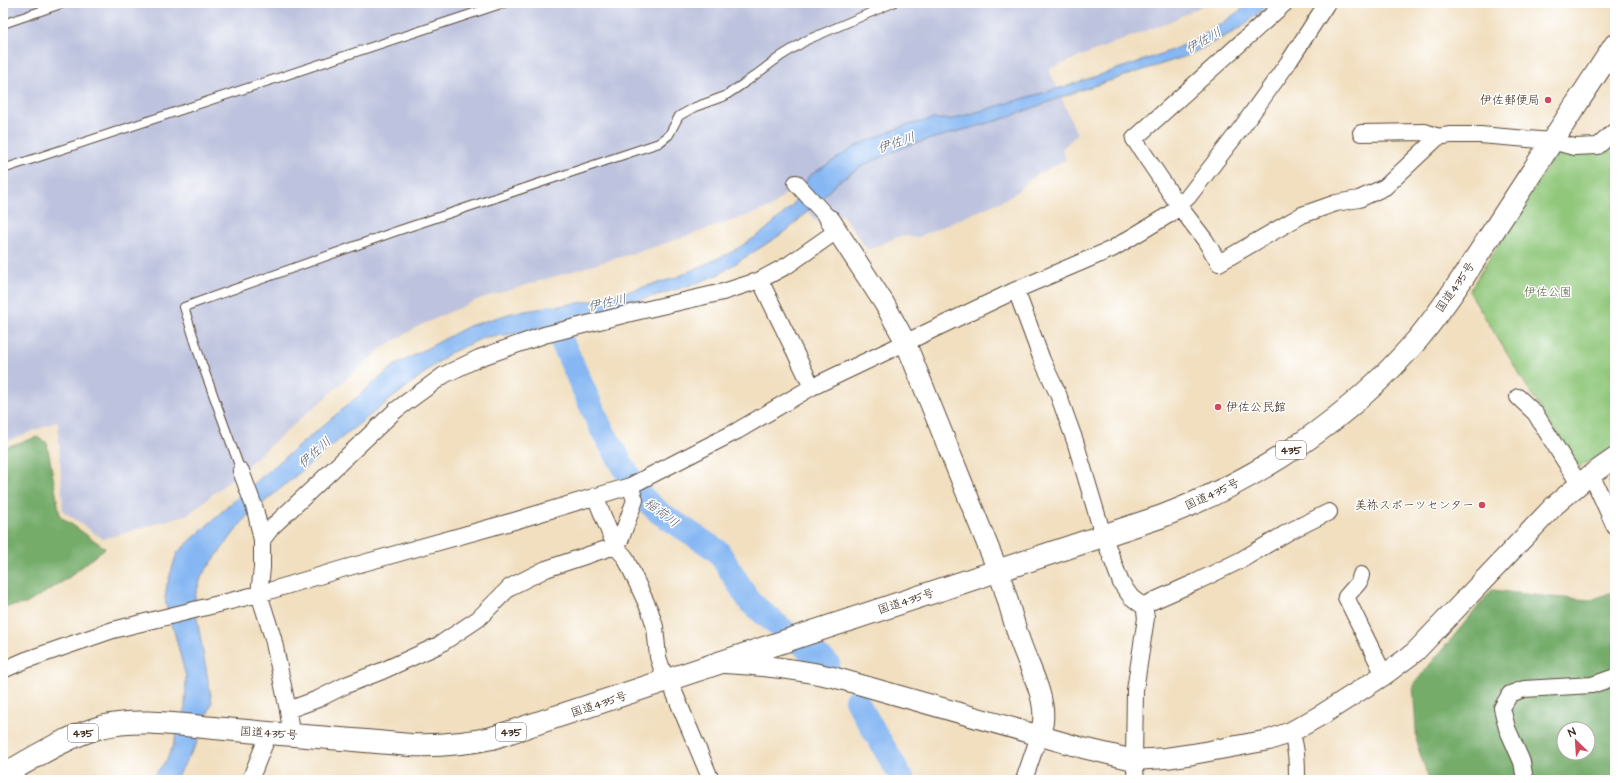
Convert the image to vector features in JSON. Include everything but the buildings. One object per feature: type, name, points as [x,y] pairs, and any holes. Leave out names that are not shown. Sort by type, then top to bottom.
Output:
[{"type":"highway","name":"国道435号","points":[[3,775],[75,736],[102,727],[126,723],[172,724],[410,745],[436,746],[466,743],[492,738],[998,571],[1196,503],[1261,469],[1331,422],[1390,369],[1417,340],[1442,308],[1615,45]]},
{"type":"street","points":[[1285,3],[1134,139],[1179,206],[1205,240],[1219,263],[1302,215],[1336,203],[1359,199],[1385,187],[1438,137]]},
{"type":"street","points":[[3,670],[26,660],[112,630],[212,607],[259,594],[630,486],[737,431],[812,387],[905,341],[1016,290],[1112,249],[1170,214],[1207,174],[1290,60],[1327,3]]},
{"type":"street","points":[[1361,133],[1425,132],[1438,137],[1450,135],[1480,135],[1552,141],[1574,147],[1598,146],[1615,131]]},
{"type":"street","points":[[796,183],[834,225],[884,303],[905,341],[1005,589],[1020,641],[1036,684],[1042,706],[1043,721],[1024,780]]},
{"type":"street","points":[[261,535],[272,527],[396,410],[444,374],[479,358],[544,335],[631,312],[723,292],[760,280],[788,264],[834,225]]},
{"type":"street","points":[[760,280],[812,387]]},
{"type":"street","points":[[1016,290],[1042,360],[1058,394],[1075,441],[1103,535],[1121,583],[1132,597],[1140,604],[1144,605],[1202,579],[1241,560],[1290,531],[1329,512]]},
{"type":"street","points":[[1518,397],[1535,414],[1584,480],[1596,485],[1615,527]]},
{"type":"street","points":[[722,663],[774,666],[801,670],[856,683],[1107,755],[1134,760],[1166,758],[1254,743],[1291,732],[1323,714],[1384,676],[1415,652],[1555,505],[1584,480],[1615,458]]},
{"type":"street","points":[[241,471],[255,509],[261,535],[262,568],[259,594],[272,638],[288,710],[290,734]]},
{"type":"street","points":[[288,710],[318,700],[346,685],[382,671],[439,645],[478,619],[510,587],[546,570],[615,546],[620,541],[635,500],[630,486]]},
{"type":"street","points":[[595,496],[615,546],[625,557],[650,611],[655,627],[658,657],[663,672],[669,680],[711,780]]},
{"type":"street","points":[[1361,575],[1359,582],[1346,597],[1384,676]]},
{"type":"street","points":[[1136,780],[1134,760],[1135,690],[1146,618],[1144,605]]},
{"type":"street","points":[[1525,780],[1522,762],[1507,728],[1502,708],[1510,694],[1524,689],[1592,686],[1615,677]]},
{"type":"street","points":[[1291,732],[1298,758],[1297,780]]},
{"type":"street","points":[[250,780],[269,733]]},
{"type":"lane","points":[[3,24],[64,3]]},
{"type":"lane","points":[[3,168],[504,3]]},
{"type":"lane","points":[[241,471],[202,364],[184,307],[394,232],[659,143],[669,135],[679,116],[694,108],[724,96],[781,56],[807,40],[893,3]]},
{"type":"shaded area","points":[[3,3],[1208,3],[1173,20],[1049,69],[1077,134],[1062,149],[1066,160],[1034,176],[1011,197],[916,238],[902,235],[868,250],[842,214],[824,230],[790,189],[772,207],[654,247],[479,299],[419,326],[382,348],[241,471],[189,514],[103,539],[63,511],[58,421],[3,443]]},
{"type":"green space","name":"伊佐公園","points":[[1615,138],[1615,445],[1577,469],[1469,291],[1557,152],[1603,151]]},
{"type":"green space","points":[[37,437],[47,443],[60,516],[105,548],[67,579],[26,604],[3,607],[3,448]]},
{"type":"green space","points":[[1615,477],[1615,509],[1609,481]]},
{"type":"green space","points":[[1492,590],[1591,600],[1615,591],[1615,780],[1429,780],[1417,745],[1413,685]]},
{"type":"water","name":"伊佐川","points":[[1250,3],[1271,3],[1239,29],[1187,56],[1081,90],[1000,120],[909,145],[862,166],[838,182],[788,230],[719,274],[692,285],[523,333],[485,337],[450,353],[350,431],[246,517],[202,575],[195,596],[197,619],[212,702],[197,743],[175,780],[150,780],[166,761],[173,746],[185,708],[186,677],[174,631],[169,621],[165,598],[167,585],[177,553],[239,496],[394,366],[469,326],[512,313],[598,300],[675,278],[732,252],[763,232],[792,206],[809,176],[858,145],[904,126],[933,119],[953,119],[1070,85],[1156,56],[1194,41]]},
{"type":"waterway","name":"稲荷川","points":[[551,317],[601,428],[640,495],[660,513],[718,551],[750,602],[828,664]]},
{"type":"waterway","name":"稲荷川","points":[[856,700],[903,780]]},
{"type":"place","name":"伊佐郵便局","points":[[1548,100]]},
{"type":"place","name":"伊佐公民館","points":[[1218,407]]},
{"type":"place","name":"美祢スポーツセンター","points":[[1482,505]]}]
